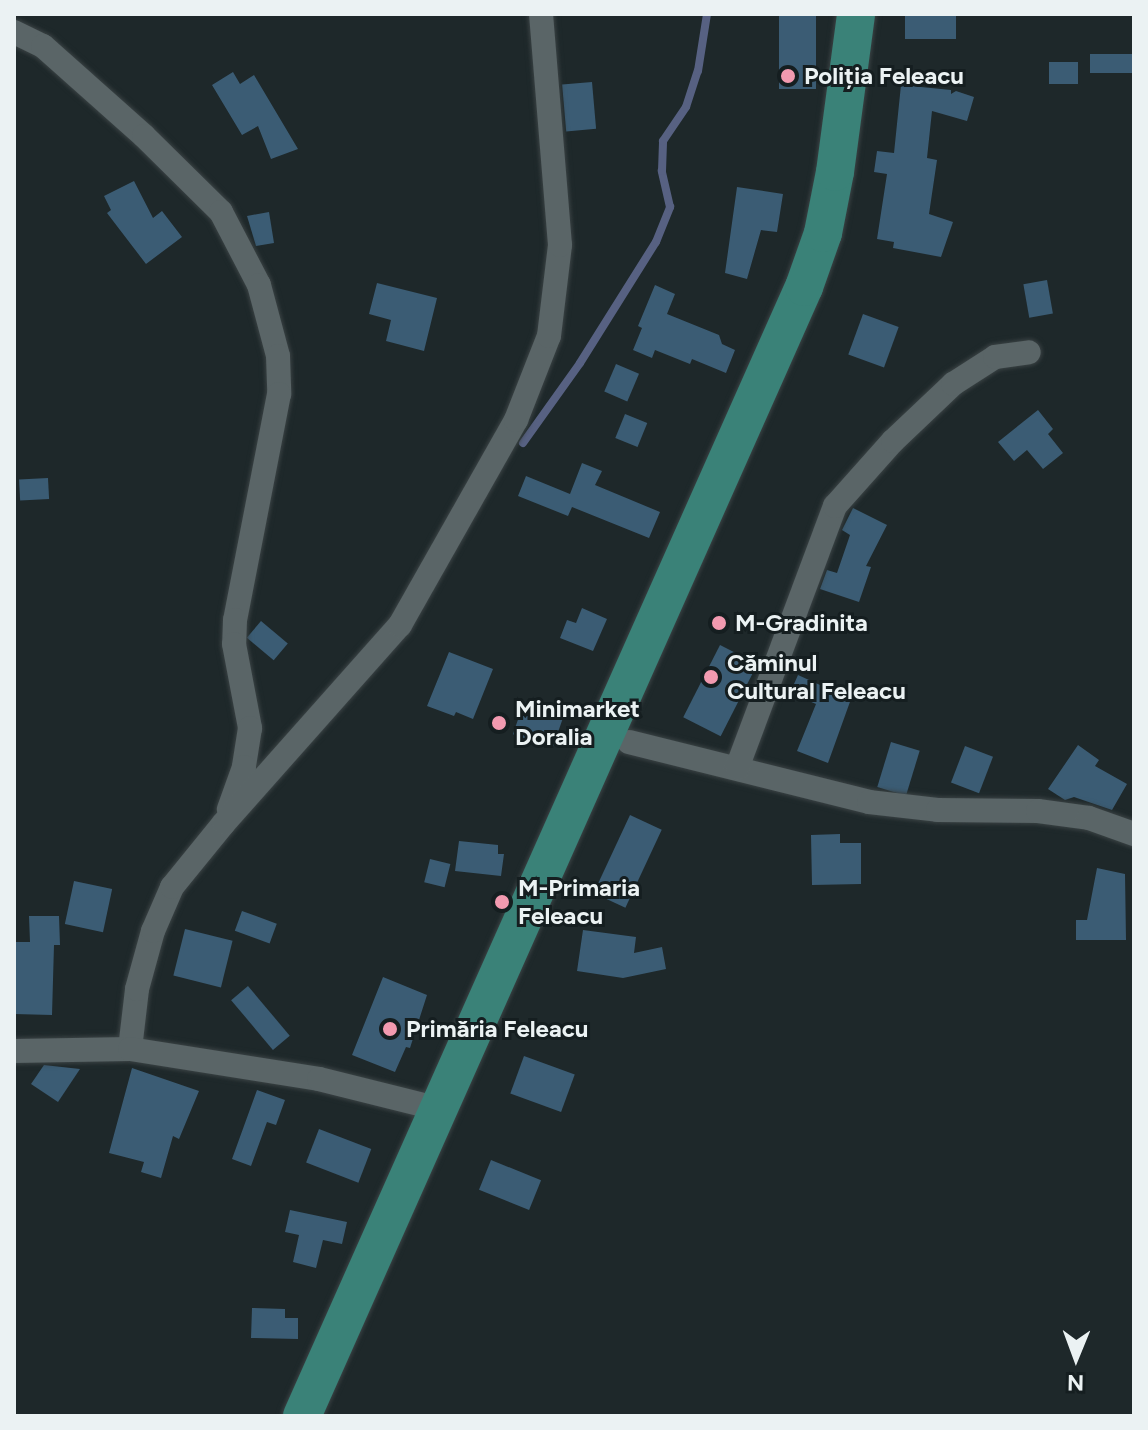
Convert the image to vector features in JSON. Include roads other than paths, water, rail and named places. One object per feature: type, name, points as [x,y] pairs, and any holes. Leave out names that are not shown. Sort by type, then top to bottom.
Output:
[{"type":"main road","points":[[302,1416],[804,287],[823,233],[835,172],[856,14]]},
{"type":"main road","points":[[327,1416],[823,300],[844,244],[858,179],[879,14]]},
{"type":"street","points":[[130,1049],[137,989],[153,931],[172,887],[224,823],[400,625],[516,420],[549,336],[560,245],[541,14]]},
{"type":"street","points":[[14,32],[43,46],[144,136],[221,212],[259,285],[278,356],[279,394],[235,620],[234,644],[250,728],[244,767],[224,823]]},
{"type":"street","points":[[737,768],[835,506],[893,441],[953,384],[995,357],[1029,352]]},
{"type":"street","points":[[629,742],[869,802],[938,810],[1038,811],[1089,818],[1134,834]]},
{"type":"street","points":[[14,1051],[130,1049],[319,1079],[439,1109]]},
{"type":"waterway","points":[[523,443],[580,363],[656,242],[670,207],[662,171],[663,141],[686,107],[698,71],[707,14]]},
{"type":"place","name":"Poliția Feleacu","points":[[788,76]]},
{"type":"place","name":"M-Gradinita","points":[[719,623]]},
{"type":"place","name":"Căminul Cultural Feleacu","points":[[711,677]]},
{"type":"place","name":"Minimarket Doralia","points":[[499,723]]},
{"type":"place","name":"M-Primaria Feleacu","points":[[502,902]]},
{"type":"place","name":"Primăria Feleacu","points":[[390,1029]]}]
